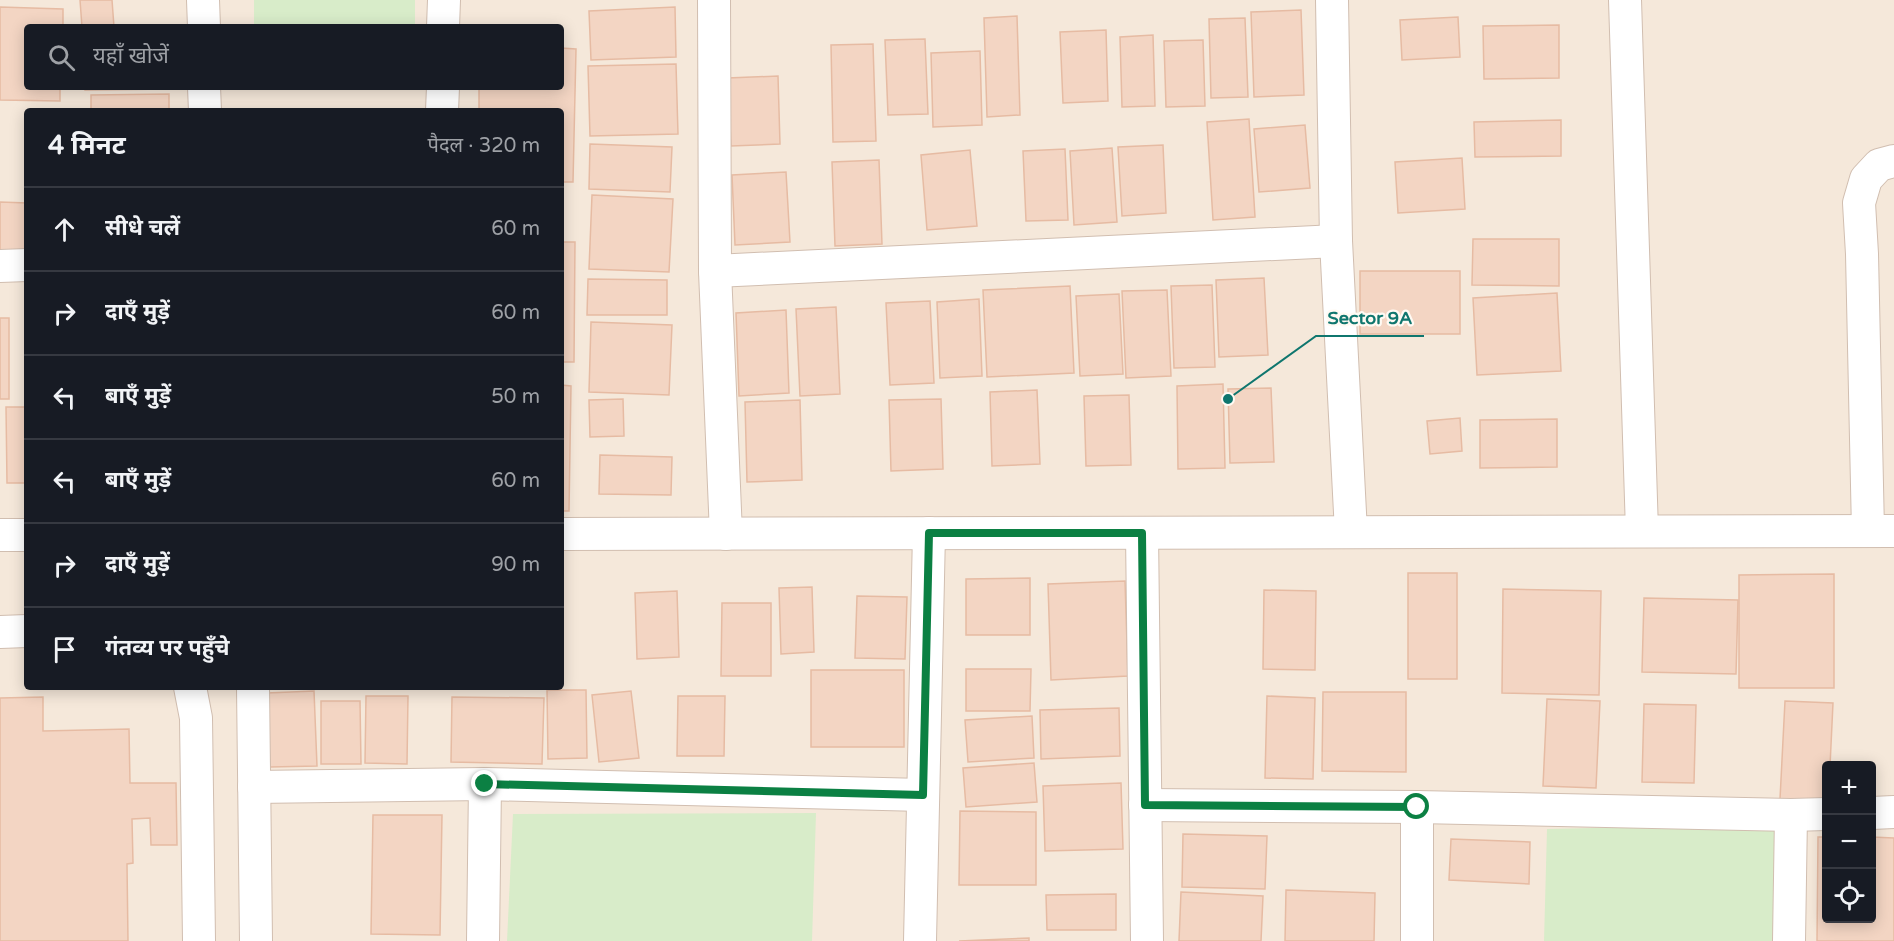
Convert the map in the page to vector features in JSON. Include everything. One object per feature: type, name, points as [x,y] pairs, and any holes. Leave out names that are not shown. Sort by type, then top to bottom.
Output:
[{"type":"street","points":[[203,0],[204,24]]},
{"type":"street","points":[[443,24],[444,0]]},
{"type":"street","points":[[714,0],[715,271],[726,534]]},
{"type":"street","points":[[1332,0],[1336,241],[1351,532]]},
{"type":"street","points":[[1625,0],[1642,531]]},
{"type":"street","points":[[204,90],[205,108]]},
{"type":"street","points":[[442,108],[443,90]]},
{"type":"street","points":[[564,534],[1881,531],[1859,204],[1866,179],[1879,165],[1894,161]]},
{"type":"street","points":[[715,271],[1336,241]]},
{"type":"street","points":[[0,266],[24,265]]},
{"type":"street","points":[[920,941],[929,533]]},
{"type":"street","points":[[1142,533],[1147,941]]},
{"type":"street","points":[[0,535],[24,535]]},
{"type":"street","points":[[0,632],[24,631]]},
{"type":"street","points":[[191,690],[196,718],[199,941]]},
{"type":"street","points":[[253,690],[256,941]]},
{"type":"street","points":[[254,787],[485,784],[923,795]]},
{"type":"street","points":[[483,941],[485,784]]},
{"type":"street","points":[[1145,805],[1822,814]]},
{"type":"street","points":[[1417,807],[1417,941]]},
{"type":"street","points":[[1876,813],[1894,812]]},
{"type":"street","points":[[1789,941],[1791,815]]},
{"type":"shaded area","points":[[0,0],[1894,0],[1894,941],[0,941]]},
{"type":"green space","points":[[254,0],[415,0],[415,24],[254,24]]},
{"type":"green space","points":[[816,813],[812,941],[507,941],[513,814]]},
{"type":"green space","points":[[1778,824],[1779,941],[1544,941],[1547,829]]},
{"type":"building","points":[[80,0],[112,0],[114,24],[82,24]]},
{"type":"building","points":[[0,7],[63,9],[63,24],[24,24],[24,90],[60,90],[60,101],[0,100]]},
{"type":"building","points":[[675,7],[676,57],[591,60],[589,11]]},
{"type":"building","points":[[1301,10],[1304,95],[1254,97],[1251,12]]},
{"type":"building","points":[[1017,16],[1020,115],[987,117],[984,18]]},
{"type":"building","points":[[1458,17],[1460,57],[1402,60],[1400,20]]},
{"type":"building","points":[[1245,18],[1248,97],[1211,98],[1209,19]]},
{"type":"building","points":[[1559,25],[1559,78],[1484,79],[1483,26]]},
{"type":"building","points":[[1106,30],[1108,101],[1063,103],[1060,32]]},
{"type":"building","points":[[1153,35],[1155,106],[1122,107],[1120,37]]},
{"type":"building","points":[[925,39],[928,114],[888,115],[885,40]]},
{"type":"building","points":[[1203,40],[1205,106],[1166,107],[1164,41]]},
{"type":"building","points":[[873,44],[876,141],[833,142],[831,45]]},
{"type":"building","points":[[564,48],[576,49],[573,182],[564,182],[564,108],[479,108],[479,90],[564,90]]},
{"type":"building","points":[[980,51],[982,125],[933,127],[931,53]]},
{"type":"building","points":[[676,64],[678,134],[590,136],[588,66]]},
{"type":"building","points":[[778,76],[780,144],[731,146],[728,78]]},
{"type":"building","points":[[169,94],[169,108],[91,108],[91,95]]},
{"type":"building","points":[[1249,119],[1255,217],[1213,220],[1207,122]]},
{"type":"building","points":[[1561,120],[1561,156],[1475,157],[1474,122]]},
{"type":"building","points":[[1305,125],[1310,188],[1259,192],[1254,129]]},
{"type":"building","points":[[590,144],[672,147],[670,192],[589,189]]},
{"type":"building","points":[[1163,145],[1166,213],[1122,216],[1118,147]]},
{"type":"building","points":[[1112,148],[1117,222],[1074,225],[1070,151]]},
{"type":"building","points":[[1065,149],[1068,220],[1026,221],[1023,151]]},
{"type":"building","points":[[970,150],[977,226],[927,230],[921,155]]},
{"type":"building","points":[[1462,158],[1465,209],[1398,213],[1395,162]]},
{"type":"building","points":[[879,160],[882,244],[835,246],[832,162]]},
{"type":"building","points":[[786,172],[790,242],[735,245],[732,175]]},
{"type":"building","points":[[592,195],[673,199],[669,272],[589,269]]},
{"type":"building","points":[[0,202],[24,203],[24,259],[0,257]]},
{"type":"building","points":[[1473,239],[1559,239],[1559,286],[1472,285]]},
{"type":"building","points":[[564,242],[575,242],[574,362],[564,362]]},
{"type":"building","points":[[1360,271],[1460,271],[1460,334],[1360,334]]},
{"type":"building","points":[[1264,278],[1268,355],[1219,357],[1216,280]]},
{"type":"building","points":[[588,279],[667,280],[667,315],[587,315]]},
{"type":"building","points":[[1212,285],[1215,367],[1174,368],[1171,286]]},
{"type":"building","points":[[1070,286],[1074,373],[987,377],[983,290]]},
{"type":"building","points":[[1167,290],[1171,376],[1126,378],[1122,291]]},
{"type":"building","points":[[1557,293],[1561,371],[1477,375],[1473,298]]},
{"type":"building","points":[[1119,294],[1123,374],[1080,376],[1076,296]]},
{"type":"building","points":[[979,299],[982,376],[940,378],[937,302]]},
{"type":"building","points":[[930,301],[934,383],[890,385],[886,303]]},
{"type":"building","points":[[836,307],[840,394],[800,396],[796,309]]},
{"type":"building","points":[[786,310],[789,393],[739,396],[736,313]]},
{"type":"building","points":[[0,318],[9,318],[9,399],[0,399]]},
{"type":"building","points":[[591,322],[672,325],[669,395],[589,392]]},
{"type":"building","points":[[1223,384],[1225,468],[1178,469],[1177,386]]},
{"type":"building","points":[[564,385],[571,386],[569,511],[564,511]]},
{"type":"building","points":[[1271,388],[1274,462],[1230,463],[1228,389]]},
{"type":"building","points":[[1037,390],[1040,464],[992,466],[990,392]]},
{"type":"building","points":[[1129,395],[1131,465],[1086,466],[1084,396]]},
{"type":"building","points":[[623,399],[624,436],[590,437],[589,400]]},
{"type":"building","points":[[941,399],[943,469],[891,471],[889,400]]},
{"type":"building","points":[[800,400],[802,480],[747,482],[745,402]]},
{"type":"building","points":[[6,407],[24,407],[24,483],[7,483]]},
{"type":"building","points":[[1460,418],[1462,451],[1430,454],[1427,421]]},
{"type":"building","points":[[1557,419],[1557,467],[1480,468],[1480,420]]},
{"type":"building","points":[[600,455],[672,457],[671,495],[599,494]]},
{"type":"building","points":[[1408,573],[1457,573],[1457,679],[1408,679]]},
{"type":"building","points":[[1834,574],[1834,688],[1739,688],[1739,575]]},
{"type":"building","points":[[1030,578],[1030,635],[966,635],[966,579]]},
{"type":"building","points":[[1125,581],[1128,676],[1051,680],[1048,584]]},
{"type":"building","points":[[812,587],[814,652],[781,654],[779,588]]},
{"type":"building","points":[[1503,589],[1601,591],[1599,695],[1502,693]]},
{"type":"building","points":[[1264,590],[1316,591],[1315,670],[1263,669]]},
{"type":"building","points":[[677,591],[679,657],[637,659],[635,593]]},
{"type":"building","points":[[857,596],[907,597],[905,659],[855,658]]},
{"type":"building","points":[[1644,598],[1738,600],[1736,674],[1642,672]]},
{"type":"building","points":[[722,603],[771,603],[771,676],[721,676]]},
{"type":"building","points":[[966,669],[1031,669],[1030,711],[966,711]]},
{"type":"building","points":[[811,670],[904,670],[904,747],[811,747]]},
{"type":"building","points":[[547,690],[586,690],[587,758],[548,759]]},
{"type":"building","points":[[314,691],[317,766],[270,767],[267,693]]},
{"type":"building","points":[[631,691],[639,758],[599,762],[592,695]]},
{"type":"building","points":[[1323,692],[1406,692],[1406,772],[1322,771]]},
{"type":"building","points":[[366,696],[408,696],[407,764],[365,763]]},
{"type":"building","points":[[678,696],[725,696],[724,756],[677,756]]},
{"type":"building","points":[[1267,696],[1315,698],[1313,779],[1265,778]]},
{"type":"building","points":[[43,697],[43,731],[129,729],[130,783],[176,783],[177,845],[151,845],[150,818],[132,819],[133,863],[127,864],[128,941],[0,941],[0,698]]},
{"type":"building","points":[[452,697],[544,698],[542,764],[451,762]]},
{"type":"building","points":[[1547,699],[1600,701],[1596,788],[1543,786]]},
{"type":"building","points":[[321,701],[360,701],[361,764],[321,764]]},
{"type":"building","points":[[1785,701],[1833,703],[1830,761],[1822,761],[1822,802],[1780,799]]},
{"type":"building","points":[[1644,704],[1696,705],[1694,783],[1642,782]]},
{"type":"building","points":[[1119,708],[1120,756],[1041,759],[1040,710]]},
{"type":"building","points":[[1032,716],[1034,758],[968,762],[965,720]]},
{"type":"building","points":[[1034,763],[1037,802],[966,807],[963,768]]},
{"type":"building","points":[[1121,783],[1123,849],[1045,851],[1043,786]]},
{"type":"building","points":[[960,811],[1036,812],[1036,885],[959,885]]},
{"type":"building","points":[[373,815],[442,815],[440,935],[371,934]]},
{"type":"building","points":[[1183,834],[1267,836],[1265,889],[1182,887]]},
{"type":"building","points":[[1818,837],[1822,837],[1822,923],[1876,923],[1876,837],[1894,838],[1894,941],[1817,941]]},
{"type":"building","points":[[1451,839],[1530,842],[1529,884],[1449,880]]},
{"type":"building","points":[[1286,890],[1375,893],[1374,941],[1285,941]]},
{"type":"building","points":[[1181,892],[1263,896],[1261,941],[1179,941]]},
{"type":"building","points":[[1116,894],[1116,930],[1047,930],[1046,895]]},
{"type":"building","points":[[1029,938],[1029,941],[959,941]]},
{"type":"place","name":"Sector 9A","points":[[1228,399]]},
{"type":"route","points":[[485,784],[923,795],[929,533],[1142,533],[1145,805],[1417,807]]}]
